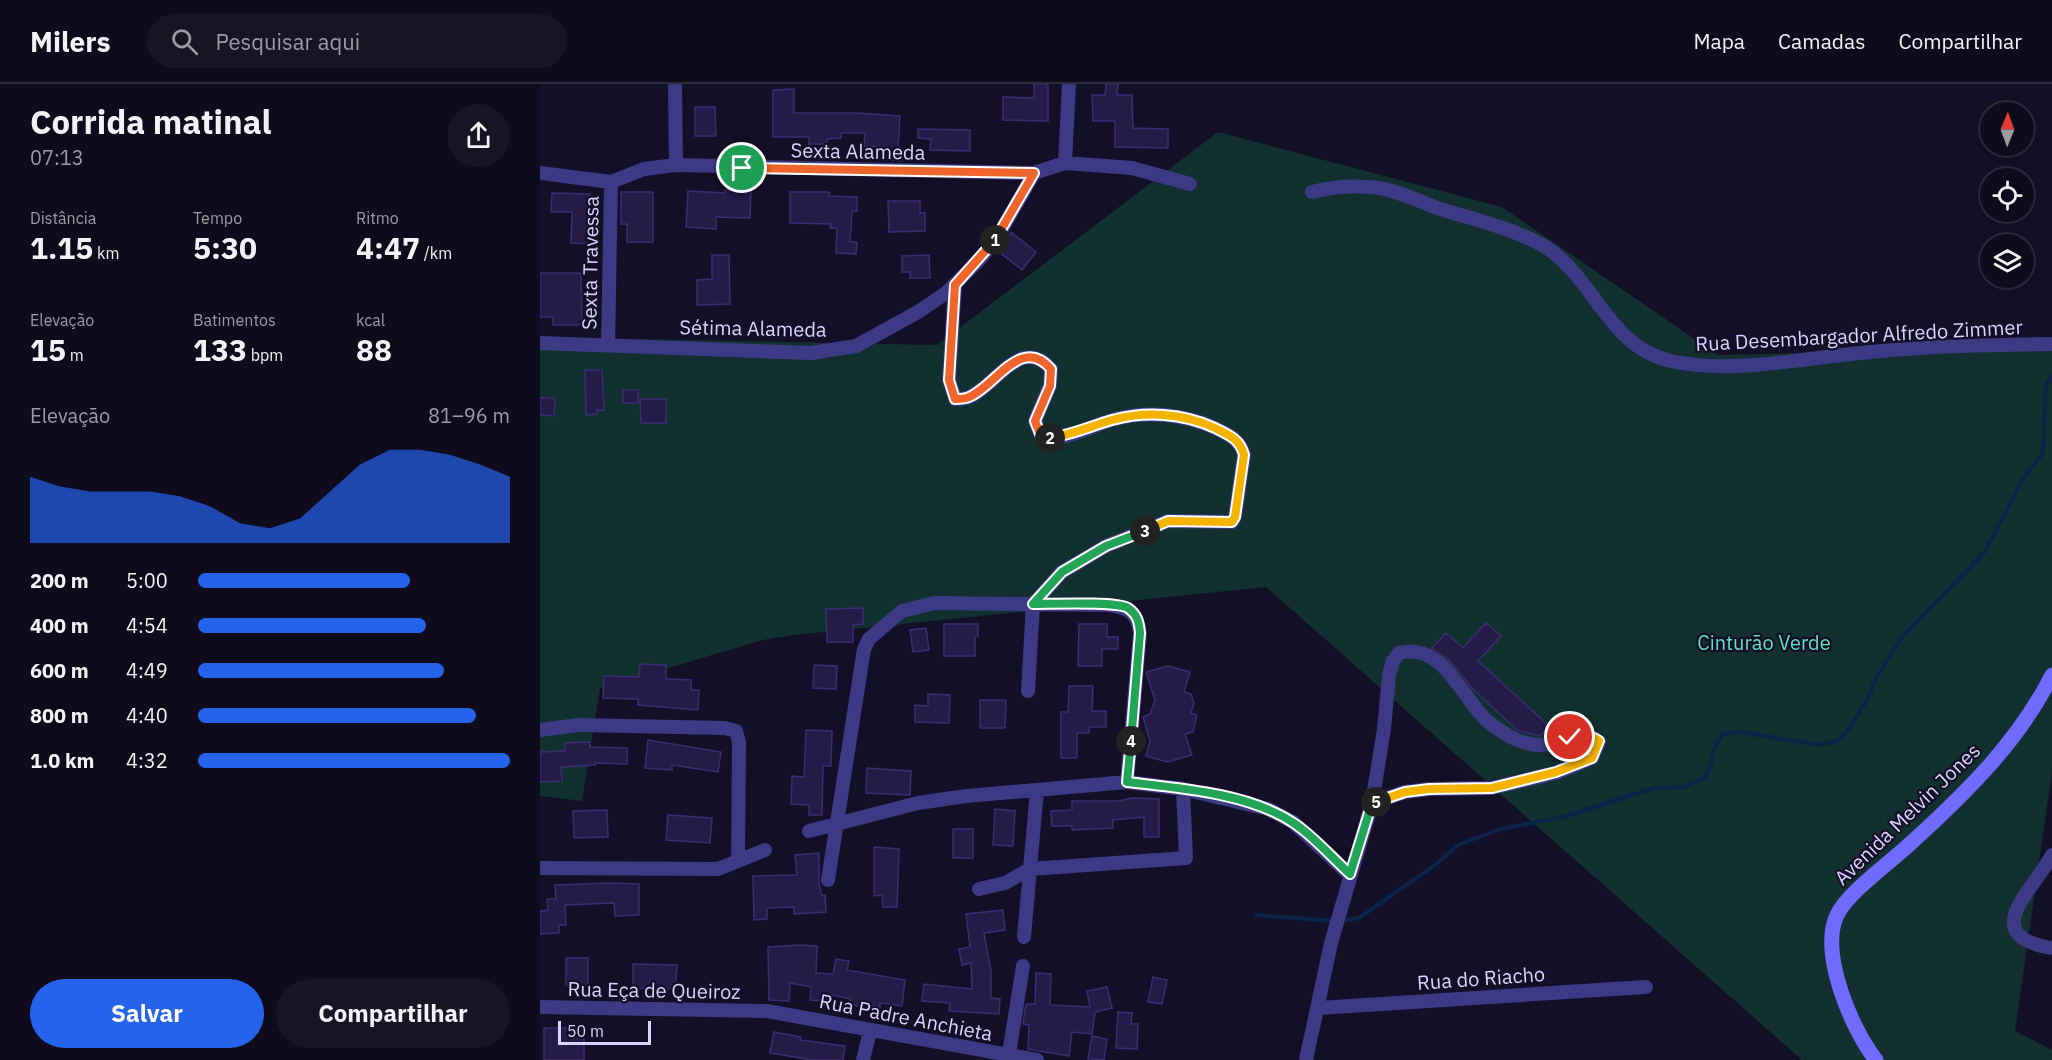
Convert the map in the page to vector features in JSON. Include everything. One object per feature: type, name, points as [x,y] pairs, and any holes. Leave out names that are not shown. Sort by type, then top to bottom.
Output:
[{"type":"main road","name":"Avenida Melvin Jones","points":[[1876,1060],[1862,1042],[1847,1010],[1833,954],[1832,938],[1837,916],[1847,900],[1912,842],[1979,776],[2026,719],[2052,675]]},
{"type":"street","points":[[675,84],[676,165]]},
{"type":"street","points":[[1069,84],[1065,163],[1132,168],[1190,184]]},
{"type":"street","name":"Sexta Alameda","points":[[540,173],[611,182],[644,169],[676,165],[1034,173],[1065,163]]},
{"type":"street","name":"Sétima Alameda","points":[[540,343],[811,353],[856,346],[918,312],[955,285],[997,238],[1034,173]]},
{"type":"street","name":"Sexta Travessa","points":[[608,345],[611,182]]},
{"type":"street","name":"Rua Desembargador Alfredo Zimmer","points":[[1312,192],[1352,185],[1383,189],[1527,238],[1552,252],[1571,269],[1620,333],[1644,350],[1668,361],[1690,365],[1769,363],[1923,347],[2052,344]]},
{"type":"street","points":[[955,285],[949,380],[955,399],[969,397],[1010,365],[1030,356],[1044,360],[1051,369],[1050,386],[1035,421],[1041,436],[1061,436],[1113,419],[1164,414],[1195,420],[1213,427],[1234,438],[1241,446],[1244,455],[1235,517],[1232,522],[1168,521],[1106,546],[1062,572],[1033,604],[1028,691]]},
{"type":"street","points":[[828,880],[864,649],[869,639],[902,611],[934,603],[1127,607],[1138,618],[1140,633],[1127,782]]},
{"type":"street","points":[[1306,1060],[1331,944],[1372,803],[1384,729],[1389,675],[1393,661],[1399,653],[1421,651],[1435,659],[1486,721],[1526,744],[1540,745],[1583,735],[1594,737],[1599,741],[1592,758],[1556,772],[1492,788],[1405,792],[1372,803]]},
{"type":"street","points":[[540,730],[578,724],[725,728],[736,731],[739,742],[738,861]]},
{"type":"street","points":[[809,831],[918,803],[1127,782],[1183,789],[1268,809],[1293,822],[1350,874]]},
{"type":"street","points":[[979,889],[1005,883],[1030,869],[1186,858],[1183,789]]},
{"type":"street","points":[[1024,937],[1037,790]]},
{"type":"street","points":[[540,868],[718,869],[765,850]]},
{"type":"street","points":[[2052,855],[2013,919],[2016,934],[2024,942],[2052,948]]},
{"type":"street","points":[[1009,1058],[1023,966]]},
{"type":"street","name":"Rua do Riacho","points":[[1318,1008],[1646,987]]},
{"type":"street","name":"Rua Eça de Queiroz","points":[[540,1007],[767,1011]]},
{"type":"street","name":"Rua Padre Anchieta","points":[[767,1011],[1009,1058],[1037,1060]]},
{"type":"street","points":[[863,1060],[870,1030]]},
{"type":"green space","name":"Cinturão Verde","points":[[1218,132],[1502,207],[1718,355],[2052,347],[2052,771],[2015,1031],[2052,1050],[2052,1060],[1802,1060],[1266,587],[763,640],[600,688],[582,801],[540,796],[540,337],[937,345]]},
{"type":"building","points":[[1034,84],[1048,84],[1048,121],[1003,120],[1003,97],[1034,98]]},
{"type":"building","points":[[1106,84],[1118,84],[1117,95],[1132,95],[1133,128],[1168,129],[1168,148],[1115,147],[1115,121],[1093,121],[1092,95],[1105,95]]},
{"type":"building","points":[[794,89],[794,113],[858,113],[900,116],[898,148],[902,149],[901,161],[887,160],[888,147],[864,146],[865,133],[841,133],[841,138],[827,139],[827,144],[809,144],[809,137],[773,137],[773,90]]},
{"type":"building","points":[[695,107],[715,107],[716,136],[695,136]]},
{"type":"building","points":[[918,129],[970,130],[970,151],[930,150],[931,139],[918,138]]},
{"type":"building","points":[[725,190],[751,190],[750,218],[716,217],[716,229],[686,227],[688,191],[725,193]]},
{"type":"building","points":[[621,192],[653,192],[653,242],[627,242],[627,224],[621,224]]},
{"type":"building","points":[[790,192],[829,192],[829,196],[857,197],[857,211],[852,211],[850,242],[857,242],[856,254],[836,253],[837,228],[830,228],[831,224],[790,223]]},
{"type":"building","points":[[552,193],[590,194],[590,244],[571,243],[572,212],[551,212]]},
{"type":"building","points":[[888,201],[920,201],[920,213],[925,213],[925,231],[889,232]]},
{"type":"building","points":[[1011,232],[1036,252],[1022,270],[998,251]]},
{"type":"building","points":[[712,255],[729,255],[730,304],[697,305],[697,280],[712,279]]},
{"type":"building","points":[[929,255],[930,278],[910,278],[910,272],[902,272],[902,256]]},
{"type":"building","points":[[540,273],[581,273],[582,325],[553,325],[553,317],[540,317]]},
{"type":"building","points":[[585,370],[602,370],[604,410],[597,410],[597,414],[586,415]]},
{"type":"building","points":[[623,390],[638,390],[638,403],[623,403]]},
{"type":"building","points":[[540,398],[555,398],[554,416],[540,415]]},
{"type":"building","points":[[640,399],[666,399],[666,423],[641,423]]},
{"type":"building","points":[[863,608],[863,624],[853,625],[853,642],[827,642],[826,609]]},
{"type":"building","points":[[1486,623],[1501,636],[1478,661],[1549,726],[1540,736],[1517,730],[1473,689],[1449,660],[1432,648],[1446,633],[1463,648]]},
{"type":"building","points":[[944,624],[978,624],[978,636],[975,636],[975,656],[944,656]]},
{"type":"building","points":[[1079,624],[1107,624],[1107,637],[1118,637],[1118,649],[1102,649],[1102,666],[1078,666]]},
{"type":"building","points":[[926,628],[929,650],[913,652],[910,630]]},
{"type":"building","points":[[640,664],[666,665],[666,679],[691,680],[691,690],[699,690],[698,710],[638,705],[638,699],[603,698],[604,676],[639,677]]},
{"type":"building","points":[[814,665],[837,666],[836,689],[813,688]]},
{"type":"building","points":[[1168,666],[1190,672],[1184,692],[1191,694],[1194,703],[1191,713],[1197,715],[1193,732],[1185,734],[1192,755],[1167,762],[1146,756],[1150,741],[1143,717],[1150,714],[1155,700],[1146,672]]},
{"type":"building","points":[[1069,686],[1093,686],[1092,711],[1106,711],[1106,727],[1089,727],[1089,733],[1077,733],[1077,758],[1061,758],[1061,712],[1068,712]]},
{"type":"building","points":[[928,694],[950,695],[949,723],[915,722],[915,705],[928,706]]},
{"type":"building","points":[[980,700],[1006,700],[1005,728],[980,728]]},
{"type":"building","points":[[806,730],[832,731],[831,766],[823,766],[822,815],[809,815],[809,805],[791,804],[792,776],[804,777]]},
{"type":"building","points":[[648,740],[721,752],[718,772],[672,765],[672,770],[645,768]]},
{"type":"building","points":[[590,742],[590,747],[627,748],[627,764],[595,763],[595,765],[561,767],[562,781],[540,782],[540,752],[565,751],[565,743]]},
{"type":"building","points":[[867,768],[911,771],[910,795],[866,793]]},
{"type":"building","points":[[1132,798],[1159,799],[1159,837],[1144,837],[1144,817],[1113,820],[1113,828],[1072,830],[1072,826],[1052,826],[1051,811],[1072,810],[1072,801],[1119,801]]},
{"type":"building","points":[[995,809],[1015,811],[1013,846],[993,845]]},
{"type":"building","points":[[607,810],[608,837],[574,838],[573,811]]},
{"type":"building","points":[[668,815],[712,818],[710,843],[666,840]]},
{"type":"building","points":[[953,829],[973,829],[973,858],[953,858]]},
{"type":"building","points":[[874,847],[899,849],[897,907],[883,907],[882,895],[874,896]]},
{"type":"building","points":[[819,853],[819,883],[822,896],[825,895],[826,912],[794,914],[794,907],[767,908],[767,919],[754,920],[753,876],[797,875],[795,855]]},
{"type":"building","points":[[639,884],[639,915],[615,916],[614,903],[565,905],[566,925],[559,925],[559,933],[540,934],[540,911],[548,910],[547,899],[556,899],[555,885]]},
{"type":"building","points":[[1003,910],[1005,930],[984,933],[991,971],[991,998],[1000,999],[999,1014],[949,1011],[950,1003],[922,1001],[924,984],[972,989],[971,963],[962,965],[959,949],[970,947],[966,914]]},
{"type":"building","points":[[817,946],[816,973],[833,974],[836,959],[849,961],[847,970],[905,980],[902,1006],[880,1003],[880,1007],[862,1004],[862,1007],[850,1004],[851,999],[827,994],[827,1001],[810,1000],[811,987],[790,983],[789,1001],[769,1000],[768,947]]},
{"type":"building","points":[[566,958],[588,958],[588,985],[566,985]]},
{"type":"building","points":[[633,964],[677,965],[675,989],[633,988]]},
{"type":"building","points":[[1036,973],[1051,974],[1050,1005],[1090,1007],[1087,991],[1107,987],[1112,1008],[1095,1012],[1092,1034],[1072,1032],[1069,1056],[1028,1049],[1029,1025],[1023,1024],[1026,1004],[1035,1004]]},
{"type":"building","points":[[1153,977],[1167,980],[1162,1004],[1148,1002]]},
{"type":"building","points":[[1118,1012],[1132,1013],[1131,1024],[1138,1024],[1137,1049],[1116,1048]]},
{"type":"building","points":[[544,1028],[584,1028],[584,1060],[544,1060]]},
{"type":"building","points":[[774,1032],[801,1037],[800,1040],[845,1046],[843,1060],[813,1060],[770,1053]]},
{"type":"building","points":[[1092,1036],[1107,1039],[1104,1060],[1088,1059]]},
{"type":"waterway","points":[[1342,921],[1359,918],[1435,865],[1458,845],[1501,829],[1563,817],[1654,788],[1684,787],[1704,778],[1712,763],[1713,750],[1723,734],[1740,732],[1820,745],[1838,741],[1851,726],[1868,698],[1876,678],[1903,636],[1984,553],[2023,479],[2043,453],[2046,385],[2052,376]]},
{"type":"waterway","points":[[1256,915],[1334,921]]},
{"type":"route","points":[[742,168],[1034,173],[997,238],[955,285],[949,380],[955,399],[969,397],[1010,365],[1030,356],[1044,360],[1051,369],[1050,386],[1035,421],[1035,426],[1041,436],[1048,438],[1061,436],[1113,419],[1164,414],[1195,420],[1213,427],[1234,438],[1241,446],[1244,455],[1235,517],[1232,522],[1168,521],[1106,546],[1062,572],[1033,604],[1127,607],[1138,618],[1140,633],[1127,782],[1183,789],[1268,809],[1293,822],[1350,874],[1372,803],[1405,792],[1429,789],[1492,788],[1580,765],[1592,758],[1598,750],[1599,741],[1594,737],[1583,735],[1570,737]]}]
